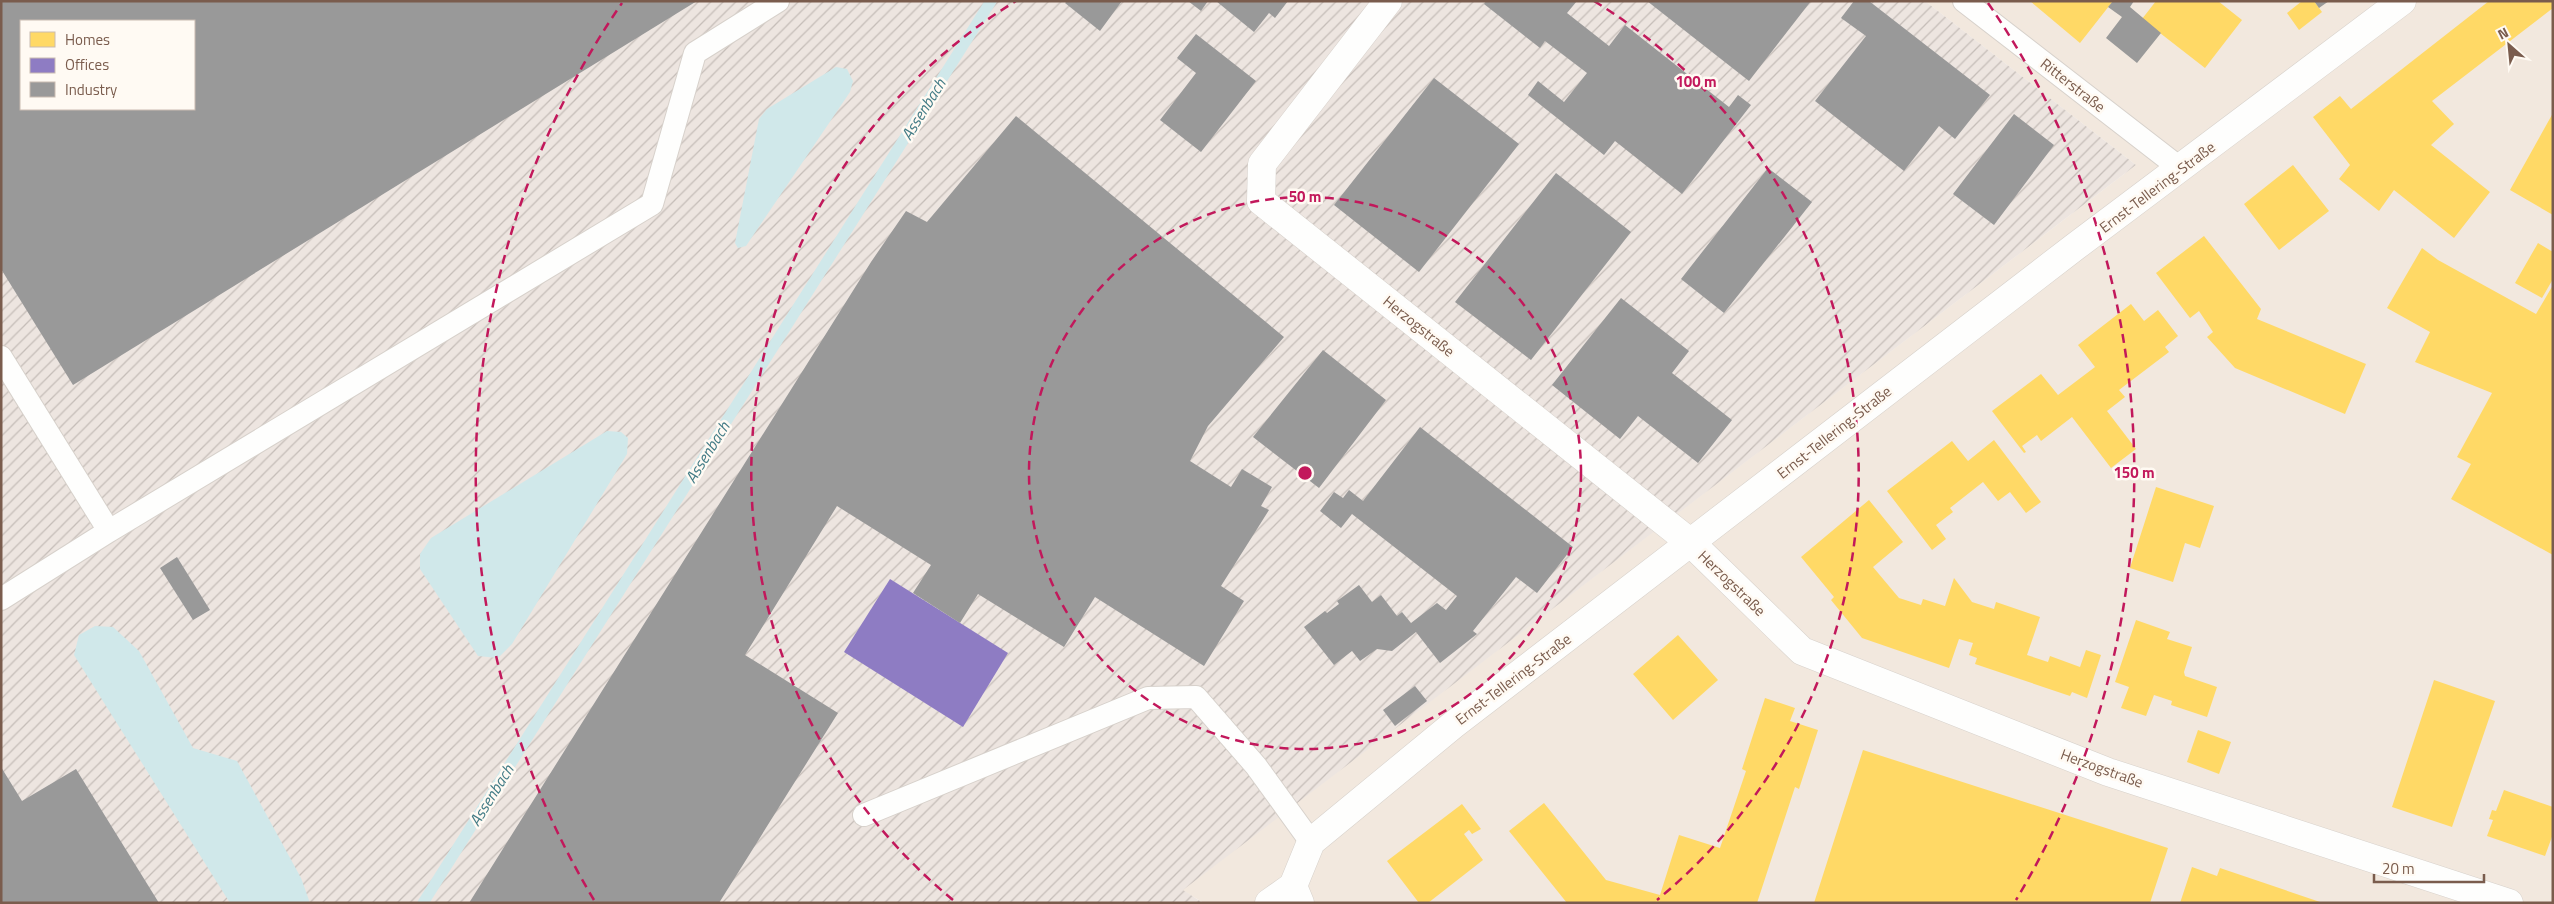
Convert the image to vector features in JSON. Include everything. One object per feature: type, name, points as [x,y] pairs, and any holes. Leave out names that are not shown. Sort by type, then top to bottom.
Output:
[{"type":"street","name":"Herzogstraße","points":[[1388,1],[1262,164],[1261,201],[1691,543],[1802,651],[2108,772],[2509,903]]},
{"type":"street","name":"Ernst-Tellering-Straße","points":[[1269,903],[1296,895],[1311,842],[1453,725],[2068,252],[2402,1]]},
{"type":"lane","points":[[1,599],[108,531],[652,204],[695,53],[778,1]]},
{"type":"lane","name":"Ritterstraße","points":[[1964,1],[2181,168]]},
{"type":"lane","points":[[1,357],[108,531]]},
{"type":"lane","points":[[864,815],[1148,698],[1196,697],[1256,766],[1311,842]]},
{"type":"shaded area","points":[[1,1],[1925,1],[2136,165],[1183,890],[1203,903],[1,903]]},
{"type":"shaded area","points":[[1925,1],[2553,1],[2553,903],[1204,903],[1182,890],[2136,165]]},
{"type":"water","points":[[836,67],[847,69],[853,81],[850,92],[746,246],[738,248],[735,243],[759,119],[767,109]]},
{"type":"water","points":[[607,431],[621,432],[628,438],[627,454],[512,644],[498,658],[478,656],[420,569],[420,554],[431,538]]},
{"type":"water","points":[[95,626],[113,627],[139,651],[193,748],[237,761],[301,878],[310,903],[230,903],[74,655],[79,635]]},
{"type":"building: Homes","points":[[2030,1],[2113,1],[2080,43]]},
{"type":"building: Homes","points":[[2156,1],[2218,1],[2242,20],[2205,68],[2142,19]]},
{"type":"building: Homes","points":[[2302,1],[2314,1],[2322,12],[2299,30],[2287,13]]},
{"type":"building: Homes","points":[[2489,1],[2553,1],[2553,8],[2432,101],[2454,124],[2431,145],[2490,192],[2454,238],[2394,190],[2379,211],[2339,179],[2350,165],[2313,117],[2340,96],[2351,109]]},
{"type":"building: Homes","points":[[2553,113],[2553,215],[2510,190]]},
{"type":"building: Homes","points":[[2293,165],[2329,211],[2279,250],[2244,204]]},
{"type":"building: Homes","points":[[2204,236],[2261,309],[2257,319],[2366,364],[2345,414],[2235,368],[2207,337],[2213,332],[2199,311],[2190,318],[2156,273]]},
{"type":"building: Homes","points":[[2538,243],[2553,252],[2553,279],[2542,298],[2515,283]]},
{"type":"building: Homes","points":[[2422,248],[2438,260],[2536,314],[2553,285],[2553,555],[2451,499],[2471,464],[2457,457],[2492,393],[2415,362],[2430,332],[2387,308]]},
{"type":"building: Homes","points":[[2131,304],[2144,321],[2158,310],[2178,336],[2165,347],[2169,352],[2119,390],[2125,397],[2107,411],[2136,449],[2111,468],[2072,417],[2041,441],[2037,435],[2022,446],[2026,452],[2024,453],[1992,411],[2041,374],[2058,395],[2095,367],[2078,345]]},
{"type":"building: Homes","points":[[1994,440],[2041,502],[2026,513],[2010,492],[1998,501],[1983,482],[1950,508],[1953,512],[1936,525],[1946,539],[1932,550],[1887,491],[1952,441],[1968,461]]},
{"type":"building: Homes","points":[[2156,487],[2214,506],[2200,548],[2185,543],[2173,582],[2130,568]]},
{"type":"building: Homes","points":[[1869,500],[1903,542],[1873,567],[1899,598],[1921,605],[1923,599],[1945,606],[1954,578],[1972,602],[1994,609],[1996,602],[2040,617],[2027,655],[2048,662],[2050,656],[2080,667],[2086,650],[2101,655],[2087,698],[2072,692],[2070,696],[1975,664],[1977,658],[1969,655],[1973,643],[1959,639],[1949,668],[1862,638],[1831,600],[1834,597],[1801,557]]},
{"type":"building: Homes","points":[[2136,620],[2170,632],[2167,639],[2192,647],[2184,672],[2185,676],[2217,687],[2207,717],[2171,705],[2172,701],[2154,695],[2146,716],[2121,708],[2129,687],[2115,682]]},
{"type":"building: Homes","points":[[1678,635],[1718,680],[1673,720],[1633,674]]},
{"type":"building: Homes","points":[[2434,680],[2495,701],[2452,827],[2392,807]]},
{"type":"building: Homes","points":[[1765,698],[1795,708],[1790,721],[1818,730],[1799,789],[1795,787],[1757,903],[1567,903],[1509,831],[1544,803],[1606,880],[1660,895],[1679,835],[1720,848],[1746,771],[1742,769]]},
{"type":"building: Homes","points":[[2198,730],[2231,742],[2219,774],[2187,762]]},
{"type":"building: Homes","points":[[1863,750],[2168,848],[2150,903],[1814,903]]},
{"type":"building: Homes","points":[[2504,790],[2553,807],[2553,834],[2545,856],[2487,836],[2493,820],[2489,819],[2492,810],[2496,811]]},
{"type":"building: Homes","points":[[1462,804],[1481,829],[1472,834],[1469,830],[1464,834],[1483,860],[1428,903],[1419,903],[1387,861]]},
{"type":"building: Homes","points":[[2192,867],[2217,876],[2220,868],[2323,903],[2180,903]]},
{"type":"building: Offices","points":[[890,579],[1008,653],[963,727],[844,652]]},
{"type":"building: Industry","points":[[1,1],[697,1],[73,385],[1,269]]},
{"type":"building: Industry","points":[[1067,1],[1122,1],[1100,31],[1065,3]]},
{"type":"building: Industry","points":[[1188,1],[1208,1],[1201,11]]},
{"type":"building: Industry","points":[[1216,1],[1288,1],[1275,18],[1269,13],[1254,32]]},
{"type":"building: Industry","points":[[1486,1],[1577,1],[1567,13],[1609,46],[1625,25],[1729,107],[1738,95],[1751,105],[1682,194],[1615,141],[1604,155],[1528,95],[1538,81],[1564,102],[1587,73],[1545,41],[1540,48],[1484,4]]},
{"type":"building: Industry","points":[[1647,1],[1811,1],[1749,81]]},
{"type":"building: Industry","points":[[1854,1],[1869,1],[1990,95],[1955,139],[1939,126],[1904,171],[1815,101],[1866,36],[1841,18]]},
{"type":"building: Industry","points":[[2113,1],[2134,1],[2130,7],[2161,33],[2137,63],[2106,38],[2122,17],[2108,7]]},
{"type":"building: Industry","points":[[2314,1],[2329,1],[2319,8]]},
{"type":"building: Industry","points":[[1196,34],[1256,81],[1201,152],[1160,120],[1196,73],[1177,58]]},
{"type":"building: Industry","points":[[1434,78],[1519,144],[1419,272],[1334,205]]},
{"type":"building: Industry","points":[[2014,114],[2054,145],[1994,225],[1953,194]]},
{"type":"building: Industry","points":[[1016,116],[1284,337],[1208,426],[1190,461],[1231,487],[1242,469],[1272,487],[1261,506],[1269,510],[1221,586],[1244,601],[1204,666],[1095,597],[1064,647],[978,594],[960,623],[913,593],[931,565],[837,506],[745,655],[838,713],[719,903],[469,903],[871,262],[906,211],[927,222]]},
{"type":"building: Industry","points":[[1768,168],[1812,202],[1724,313],[1681,279]]},
{"type":"building: Industry","points":[[1556,173],[1631,232],[1531,360],[1455,302]]},
{"type":"building: Industry","points":[[1621,298],[1689,351],[1672,373],[1732,420],[1698,463],[1638,416],[1620,439],[1552,385]]},
{"type":"building: Industry","points":[[1323,350],[1386,400],[1319,488],[1253,437]]},
{"type":"building: Industry","points":[[1420,427],[1573,547],[1537,593],[1516,577],[1473,631],[1477,634],[1440,663],[1416,632],[1392,651],[1377,649],[1360,661],[1352,651],[1334,665],[1304,627],[1325,611],[1327,613],[1339,604],[1337,601],[1359,585],[1372,602],[1381,595],[1397,616],[1402,612],[1411,623],[1437,603],[1446,610],[1457,596],[1352,514],[1341,528],[1320,511],[1334,492],[1343,498],[1349,490],[1363,501]]},
{"type":"building: Industry","points":[[177,557],[210,610],[193,620],[160,568]]},
{"type":"building: Industry","points":[[1415,686],[1427,701],[1395,726],[1383,710]]},
{"type":"building: Industry","points":[[1,767],[22,801],[76,769],[159,903],[1,903]]},
{"type":"waterway","name":"Assenbach","points":[[423,903],[991,1]]}]
